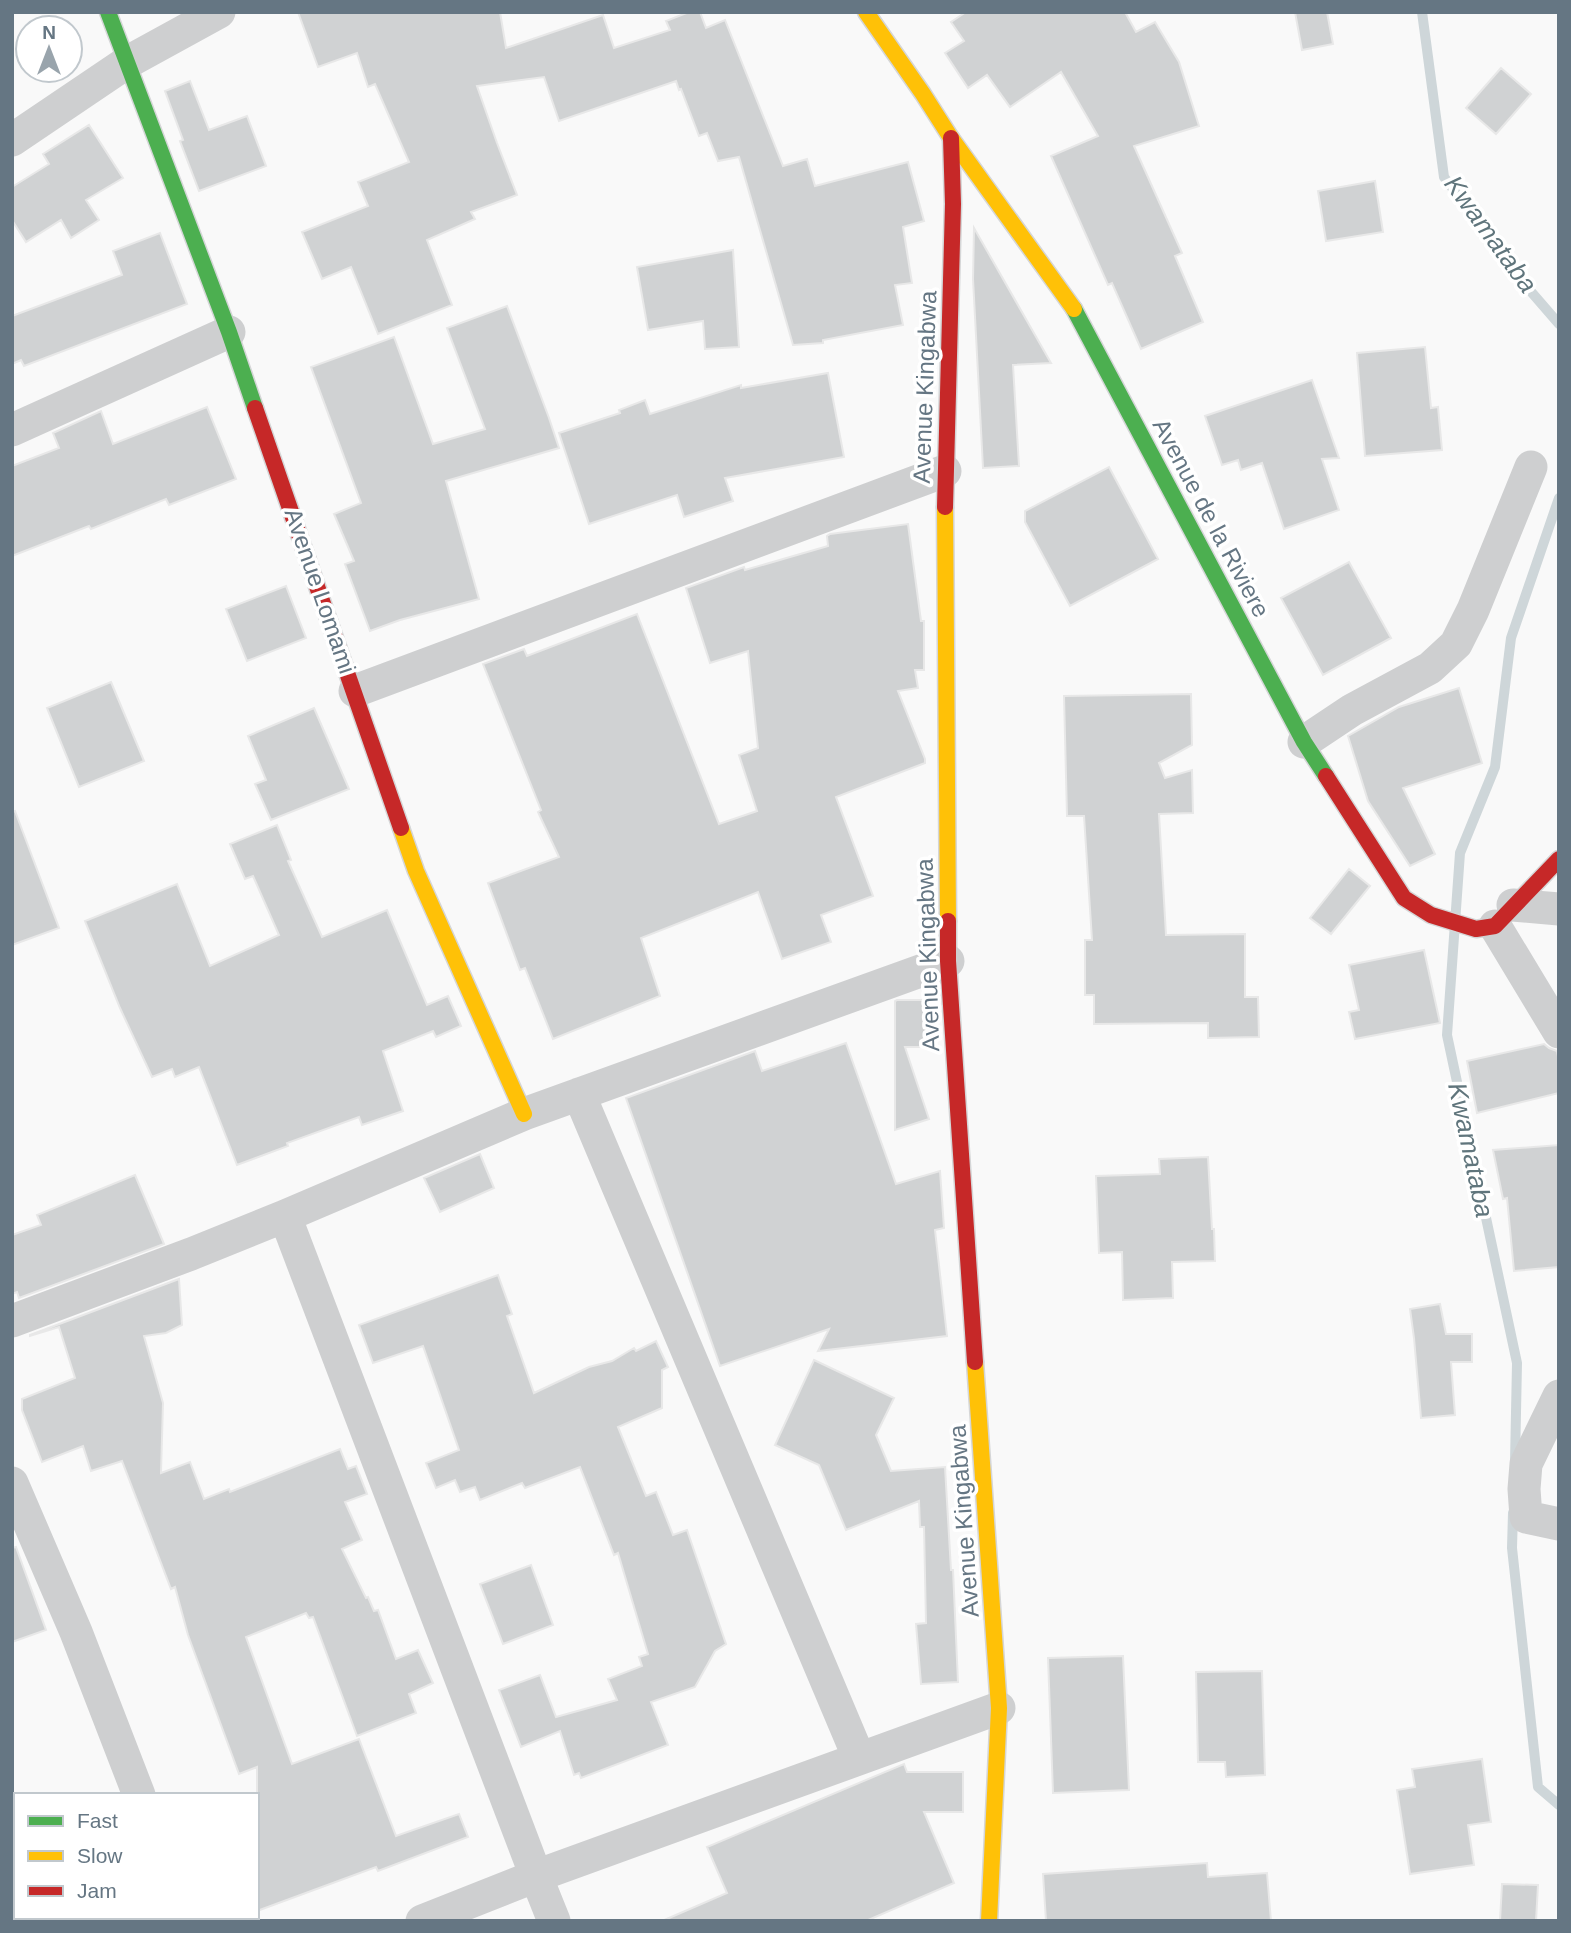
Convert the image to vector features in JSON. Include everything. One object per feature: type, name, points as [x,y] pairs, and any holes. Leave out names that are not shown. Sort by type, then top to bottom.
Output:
[{"type":"street","name":"Avenue Lomami","points":[[108,12],[229,332],[416,871],[524,1114]]},
{"type":"street","points":[[12,140],[126,63],[219,12]]},
{"type":"street","points":[[866,12],[951,138]]},
{"type":"street","name":"Avenue Kingabwa","points":[[951,138],[953,204],[945,471],[948,961],[999,1708],[989,1921]]},
{"type":"street","name":"Avenue de la Riviere","points":[[951,138],[1070,302],[1304,742],[1404,898],[1431,915],[1495,920]]},
{"type":"street","points":[[12,430],[229,332]]},
{"type":"street","points":[[1304,742],[1352,710],[1430,668],[1456,644],[1473,610],[1531,467]]},
{"type":"street","points":[[355,691],[945,471]]},
{"type":"street","points":[[1495,920],[1559,859]]},
{"type":"street","points":[[1495,920],[1559,909]]},
{"type":"street","points":[[1495,920],[1559,1032]]},
{"type":"street","points":[[12,1321],[285,1216],[524,1114],[948,961]]},
{"type":"street","points":[[579,1094],[859,1758]]},
{"type":"street","points":[[285,1216],[554,1921]]},
{"type":"street","points":[[1559,1396],[1525,1464],[1524,1489],[1525,1517],[1559,1524]]},
{"type":"street","points":[[12,1483],[76,1632],[138,1793]]},
{"type":"street","points":[[422,1921],[536,1876],[999,1708]]},
{"type":"building","points":[[298,12],[500,12],[506,48],[603,15],[614,48],[670,30],[666,21],[689,12],[700,12],[706,28],[725,20],[783,166],[807,159],[815,186],[908,162],[924,221],[903,227],[912,283],[895,285],[903,325],[823,340],[823,343],[793,345],[739,157],[718,161],[707,133],[699,136],[676,81],[559,121],[544,77],[477,86],[517,195],[471,212],[475,219],[427,240],[452,305],[378,334],[351,267],[322,279],[302,232],[368,206],[358,182],[409,162],[375,84],[368,87],[357,53],[318,67]]},
{"type":"building","points":[[966,12],[1125,12],[1136,32],[1155,22],[1179,62],[1199,126],[1134,146],[1182,253],[1175,256],[1203,322],[1141,349],[1112,283],[1108,285],[1051,156],[1098,136],[1061,72],[1010,107],[987,75],[968,88],[945,53],[964,41],[951,22]]},
{"type":"building","points":[[1295,12],[1327,12],[1333,44],[1302,50]]},
{"type":"building","points":[[1501,68],[1531,94],[1496,134],[1466,108]]},
{"type":"building","points":[[190,81],[209,130],[247,116],[266,166],[199,191],[165,91]]},
{"type":"building","points":[[89,125],[123,178],[86,200],[99,220],[71,238],[61,220],[26,242],[12,220],[12,187],[49,164],[43,154]]},
{"type":"building","points":[[1375,181],[1383,232],[1326,241],[1318,191]]},
{"type":"building","points":[[974,228],[1051,363],[1013,365],[1019,466],[983,468],[973,279]]},
{"type":"building","points":[[160,233],[187,304],[24,366],[21,360],[12,364],[12,316],[122,275],[113,251]]},
{"type":"building","points":[[733,250],[739,347],[705,349],[703,321],[648,330],[637,267]]},
{"type":"building","points":[[507,306],[559,448],[446,481],[479,599],[400,620],[370,631],[345,564],[354,561],[334,514],[361,503],[311,367],[394,337],[433,444],[485,429],[447,328]]},
{"type":"building","points":[[1425,347],[1431,408],[1438,407],[1442,450],[1365,456],[1357,353]]},
{"type":"building","points":[[828,373],[844,457],[725,478],[733,501],[684,517],[677,495],[589,524],[559,433],[620,413],[619,410],[645,400],[650,414],[741,385],[741,388]]},
{"type":"building","points":[[1312,380],[1339,458],[1322,459],[1339,510],[1284,529],[1262,463],[1241,470],[1238,460],[1222,465],[1205,416]]},
{"type":"building","points":[[207,407],[236,479],[169,505],[166,499],[91,529],[89,526],[12,556],[12,466],[59,448],[53,433],[101,411],[113,444]]},
{"type":"building","points":[[1109,467],[1158,559],[1070,606],[1025,522],[1025,511]]},
{"type":"building","points":[[908,524],[921,621],[924,621],[924,670],[915,670],[918,688],[898,691],[925,763],[836,797],[873,896],[821,915],[831,942],[782,959],[758,892],[641,938],[660,996],[553,1039],[525,968],[520,970],[488,883],[559,857],[538,812],[541,810],[483,664],[524,649],[527,656],[637,614],[719,824],[757,811],[739,755],[758,748],[748,651],[710,663],[686,588],[744,567],[745,570],[828,546],[827,536],[830,534]]},
{"type":"building","points":[[1349,562],[1391,638],[1323,675],[1281,598]]},
{"type":"building","points":[[286,586],[306,638],[247,661],[226,609]]},
{"type":"building","points":[[111,682],[144,761],[79,787],[47,708]]},
{"type":"building","points":[[1459,688],[1482,763],[1403,788],[1435,854],[1410,866],[1368,801],[1348,736],[1399,707]]},
{"type":"building","points":[[1191,694],[1192,745],[1159,763],[1165,778],[1192,770],[1193,813],[1159,814],[1166,935],[1245,934],[1245,997],[1258,997],[1259,1037],[1208,1038],[1208,1023],[1094,1024],[1094,995],[1085,995],[1085,940],[1092,940],[1084,816],[1067,816],[1064,696]]},
{"type":"building","points":[[314,708],[349,789],[271,820],[255,784],[266,780],[248,736]]},
{"type":"building","points":[[15,811],[59,928],[12,945],[12,812]]},
{"type":"building","points":[[277,825],[291,860],[288,861],[322,937],[387,910],[427,1005],[448,996],[461,1026],[436,1037],[433,1031],[383,1051],[403,1111],[362,1125],[359,1117],[287,1143],[288,1146],[237,1165],[199,1067],[175,1077],[172,1069],[152,1077],[120,1008],[85,921],[177,884],[210,966],[279,935],[253,876],[245,879],[230,844]]},
{"type":"building","points":[[1349,869],[1370,886],[1331,934],[1310,918]]},
{"type":"building","points":[[1424,950],[1440,1023],[1355,1039],[1349,1012],[1359,1010],[1349,965]]},
{"type":"building","points":[[929,1000],[932,1047],[905,1047],[929,1119],[895,1130],[895,1001]]},
{"type":"building","points":[[846,1043],[896,1184],[940,1171],[944,1228],[935,1230],[947,1336],[818,1351],[829,1329],[720,1366],[626,1098],[755,1051],[762,1071]]},
{"type":"building","points":[[1544,1044],[1557,1051],[1559,1093],[1477,1113],[1467,1061]]},
{"type":"building","points":[[1559,1145],[1559,1267],[1514,1271],[1507,1198],[1503,1199],[1493,1150]]},
{"type":"building","points":[[480,1154],[494,1188],[440,1212],[424,1178]]},
{"type":"building","points":[[1208,1157],[1215,1261],[1172,1262],[1173,1298],[1123,1300],[1122,1252],[1099,1253],[1096,1176],[1160,1174],[1159,1159]]},
{"type":"building","points":[[135,1175],[164,1244],[19,1298],[17,1292],[12,1294],[12,1235],[41,1225],[37,1215]]},
{"type":"building","points":[[498,1275],[512,1314],[507,1316],[534,1393],[589,1367],[612,1361],[634,1348],[636,1351],[656,1341],[668,1367],[662,1370],[662,1408],[618,1427],[646,1496],[656,1492],[673,1535],[687,1530],[726,1644],[715,1651],[695,1687],[651,1702],[668,1745],[581,1778],[579,1773],[574,1775],[560,1731],[521,1747],[499,1690],[540,1675],[556,1717],[617,1700],[608,1679],[642,1666],[639,1657],[648,1654],[618,1553],[614,1555],[580,1467],[525,1488],[522,1483],[480,1500],[475,1487],[460,1492],[455,1480],[436,1488],[426,1463],[459,1450],[423,1346],[373,1363],[359,1325]]},
{"type":"building","points":[[179,1279],[182,1325],[166,1333],[144,1336],[163,1403],[161,1473],[190,1462],[204,1499],[229,1489],[230,1492],[340,1449],[348,1469],[356,1466],[367,1494],[345,1502],[362,1540],[342,1549],[366,1598],[368,1597],[374,1611],[378,1610],[396,1659],[418,1650],[433,1683],[409,1694],[416,1713],[357,1736],[313,1617],[309,1618],[306,1613],[246,1637],[292,1764],[359,1739],[396,1836],[459,1814],[468,1837],[378,1871],[376,1867],[259,1910],[257,1767],[239,1774],[188,1635],[175,1587],[171,1589],[122,1461],[91,1471],[83,1446],[42,1462],[22,1410],[22,1399],[75,1378],[59,1327],[30,1335]]},
{"type":"building","points":[[1440,1304],[1446,1334],[1472,1334],[1472,1362],[1451,1362],[1455,1415],[1421,1418],[1410,1309]]},
{"type":"building","points":[[814,1360],[894,1398],[876,1435],[891,1471],[945,1467],[958,1682],[921,1684],[916,1624],[926,1623],[924,1527],[920,1527],[919,1501],[846,1530],[819,1465],[775,1445]]},
{"type":"building","points":[[16,1547],[46,1630],[12,1642],[12,1548]]},
{"type":"building","points":[[531,1565],[553,1625],[503,1644],[480,1584]]},
{"type":"building","points":[[1123,1656],[1129,1790],[1053,1793],[1048,1658]]},
{"type":"building","points":[[1262,1671],[1265,1775],[1226,1777],[1225,1762],[1198,1762],[1196,1672]]},
{"type":"building","points":[[1482,1759],[1491,1822],[1468,1825],[1474,1865],[1410,1874],[1397,1790],[1415,1787],[1412,1769]]},
{"type":"building","points":[[904,1764],[907,1772],[963,1772],[963,1812],[924,1812],[954,1883],[866,1921],[662,1921],[727,1893],[707,1847]]},
{"type":"building","points":[[1207,1863],[1208,1877],[1267,1873],[1271,1921],[1046,1921],[1043,1874]]},
{"type":"building","points":[[1502,1884],[1538,1885],[1536,1921],[1500,1921]]},
{"type":"waterway","name":"Kwamataba","points":[[1422,12],[1444,177],[1527,287],[1559,324]]},
{"type":"waterway","name":"Kwamataba","points":[[1515,1462],[1517,1363],[1447,1035],[1460,853],[1495,767],[1511,638],[1559,498]]},
{"type":"waterway","name":"Kwamataba","points":[[1513,1513],[1512,1548],[1538,1787],[1559,1805]]},
{"type":"traffic: fast","points":[[108,12],[255,408]]},
{"type":"traffic: fast","points":[[1074,309],[1304,742],[1326,776]]},
{"type":"traffic: slow","points":[[866,12],[951,138],[1074,309]]},
{"type":"traffic: slow","points":[[945,507],[948,921]]},
{"type":"traffic: slow","points":[[401,828],[416,871],[524,1114]]},
{"type":"traffic: slow","points":[[975,1362],[999,1708],[989,1921]]},
{"type":"traffic: jam","points":[[945,507],[953,204],[951,138]]},
{"type":"traffic: jam","points":[[255,408],[401,828]]},
{"type":"traffic: jam","points":[[1326,776],[1404,898],[1431,915],[1476,929],[1495,926],[1559,859]]},
{"type":"traffic: jam","points":[[948,921],[948,961],[975,1362]]}]
